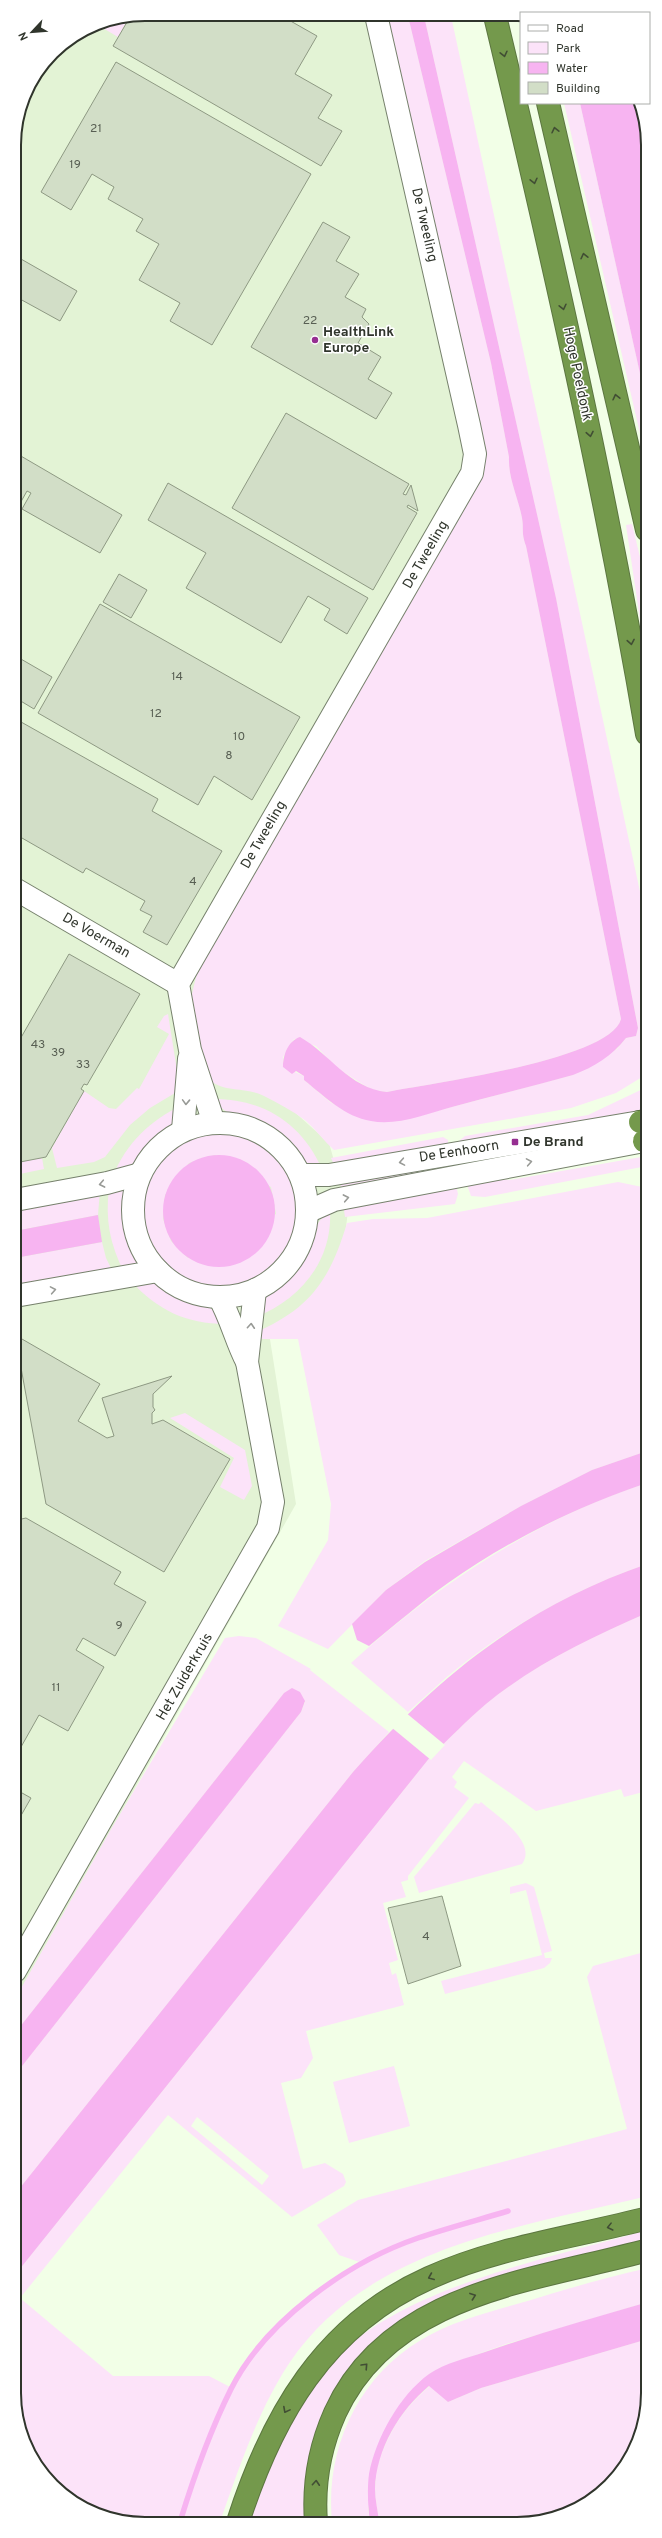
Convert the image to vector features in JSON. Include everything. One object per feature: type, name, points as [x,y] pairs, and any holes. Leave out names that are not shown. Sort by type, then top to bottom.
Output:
[{"type":"highway","name":"Hoge Poeldonk","points":[[496,21],[583,399],[625,604],[641,699]]},
{"type":"highway","points":[[548,104],[641,504]]},
{"type":"highway","points":[[240,2517],[265,2449],[306,2376],[330,2347],[363,2316],[429,2278],[491,2256],[641,2220]]},
{"type":"highway","points":[[316,2517],[317,2466],[326,2433],[342,2396],[359,2372],[382,2348],[412,2324],[465,2299],[494,2288],[641,2252]]},
{"type":"street","name":"De Tweeling","points":[[178,984],[472,473],[475,454],[469,425],[377,21]]},
{"type":"street","name":"De Voerman","points":[[21,892],[178,984]]},
{"type":"street","points":[[178,984],[190,1050],[214,1123]]},
{"type":"street","points":[[183,1130],[190,1050]]},
{"type":"street","points":[[214,1123],[227,1124],[256,1132],[280,1149],[302,1175],[307,1191],[309,1211],[304,1234],[287,1267],[255,1290],[239,1296],[213,1298],[184,1290],[158,1271],[145,1253],[134,1217],[133,1202],[140,1174],[152,1154],[165,1141],[183,1130],[214,1123]]},
{"type":"street","name":"De Eenhoorn","points":[[302,1175],[329,1175],[641,1134]]},
{"type":"street","name":"De Eenhoorn","points":[[309,1211],[334,1200],[641,1134]]},
{"type":"street","points":[[21,1199],[107,1183],[140,1174]]},
{"type":"street","points":[[21,1295],[158,1271]]},
{"type":"street","name":"Het Zuiderkruis","points":[[21,1960],[268,1528],[273,1502],[247,1362],[255,1290]]},
{"type":"street","name":"Het Zuiderkruis","points":[[219,1297],[229,1315],[238,1345],[247,1362]]},
{"type":"shaded area","points":[[137,21],[393,21],[491,466],[219,1044],[329,1143],[348,1210],[343,1255],[310,1306],[269,1333],[296,1504],[21,1989],[21,137],[25,113],[30,98],[38,83],[52,63],[63,52],[83,38],[98,30],[121,23]]},
{"type":"green space","points":[[387,21],[409,21],[491,363],[509,457],[510,472],[522,518],[524,537],[621,1019],[610,1034],[586,1047],[553,1058],[476,1076],[387,1092],[372,1090],[337,1068],[316,1046],[294,1039],[283,1057],[283,1067],[304,1076],[304,1080],[330,1102],[353,1115],[386,1122],[414,1117],[573,1075],[617,1049],[626,1038],[636,1036],[638,1028],[556,598],[425,21],[452,21],[641,896],[641,1078],[616,1093],[571,1108],[334,1150],[306,1121],[285,1107],[256,1093],[219,1086],[206,1077],[191,998],[199,965],[480,476]]},
{"type":"green space","points":[[126,22],[118,37],[103,28]]},
{"type":"green space","points":[[564,104],[580,104],[641,378],[641,438]]},
{"type":"green space","points":[[632,524],[641,561],[641,626],[626,525]]},
{"type":"green space","points":[[168,1014],[179,1083],[175,1093],[150,1108],[130,1125],[105,1157],[94,1162],[57,1168],[52,1148],[84,1091],[109,1108],[116,1109],[137,1088],[139,1089],[169,1034],[157,1027],[164,1016]]},
{"type":"green space","points":[[641,1090],[641,1114],[459,1147],[459,1141],[465,1136],[588,1115]]},
{"type":"green space","points":[[214,1099],[232,1100],[249,1104],[265,1109],[279,1117],[304,1139],[314,1153],[322,1169],[307,1164],[271,1132],[226,1111],[219,1106]]},
{"type":"green space","points":[[182,1105],[178,1119],[171,1129],[153,1144],[133,1165],[113,1176],[125,1153],[141,1134],[160,1118]]},
{"type":"green space","points":[[212,1132],[247,1138],[273,1154],[290,1177],[298,1204],[296,1232],[285,1257],[265,1277],[234,1289],[220,1291],[205,1290],[185,1283],[170,1273],[156,1259],[146,1242],[143,1232],[140,1212],[144,1182],[160,1158],[184,1141]],"holes":[[[215,1155],[271,1187],[276,1214],[188,1258],[171,1241],[163,1219],[165,1195],[189,1163]]]},
{"type":"green space","points":[[443,1137],[448,1140],[448,1147],[336,1169],[331,1158]]},
{"type":"green space","points":[[641,1157],[641,1167],[485,1197],[471,1196],[465,1179],[487,1178],[510,1180]]},
{"type":"green space","points":[[42,1158],[44,1169],[21,1174],[21,1162]]},
{"type":"green space","points":[[451,1158],[453,1172],[342,1192],[339,1178]]},
{"type":"green space","points":[[618,1182],[641,1187],[641,1453],[592,1470],[521,1506],[425,1561],[386,1590],[328,1649],[278,1626],[328,1540],[331,1504],[298,1339],[258,1339],[261,1330],[294,1311],[307,1300],[318,1287],[334,1259],[347,1223],[373,1219],[427,1218]]},
{"type":"green space","points":[[128,1185],[125,1207],[126,1228],[132,1248],[143,1268],[124,1272],[112,1242],[108,1221],[108,1200],[109,1189]]},
{"type":"green space","points":[[456,1185],[458,1194],[455,1204],[345,1217],[343,1204]]},
{"type":"green space","points":[[100,1190],[98,1215],[21,1230],[21,1204]]},
{"type":"green space","points":[[330,1210],[330,1228],[326,1245],[320,1261],[311,1276],[287,1300],[256,1317],[264,1297],[290,1273],[297,1264],[315,1228]]},
{"type":"green space","points":[[102,1242],[106,1258],[114,1274],[21,1289],[21,1257]]},
{"type":"green space","points":[[131,1281],[154,1283],[180,1298],[206,1305],[221,1316],[225,1324],[198,1321],[185,1318],[174,1313],[151,1300]]},
{"type":"green space","points":[[185,1413],[245,1450],[252,1486],[244,1500],[220,1487],[234,1458],[170,1418]]},
{"type":"green space","points":[[641,1485],[641,1566],[573,1595],[525,1621],[459,1667],[439,1683],[408,1712],[351,1663],[418,1607],[453,1581],[490,1557],[527,1535],[566,1515]]},
{"type":"green space","points":[[641,1616],[641,1793],[624,1797],[621,1789],[536,1811],[464,1761],[452,1777],[457,1782],[454,1787],[469,1798],[408,1876],[408,1880],[401,1882],[406,1897],[383,1903],[398,1960],[389,1963],[392,1975],[396,1973],[404,2005],[306,2031],[313,2058],[301,2078],[281,2083],[303,2169],[325,2163],[343,2174],[346,2182],[344,2186],[292,2217],[168,2115],[21,2297],[21,2268],[431,1756],[486,1704],[524,1676],[584,1642]],"holes":[[[197,2117],[269,2176],[262,2185],[191,2126]]]},
{"type":"green space","points":[[239,1636],[256,1638],[311,1669],[310,1670],[389,1732],[353,1772],[21,2187],[21,2067],[301,1712],[305,1702],[284,1693],[21,2025],[21,1988],[110,1831],[225,1638]]},
{"type":"green space","points":[[481,1802],[505,1822],[520,1838],[524,1847],[525,1856],[522,1864],[419,1893],[414,1877],[475,1803],[479,1804]]},
{"type":"green space","points":[[526,1883],[534,1887],[552,1951],[544,1953],[545,1958],[552,1958],[550,1963],[544,1968],[445,1994],[441,1981],[542,1955],[526,1890],[510,1894],[510,1887]]},
{"type":"green space","points":[[641,1953],[641,2198],[550,2219],[451,2247],[405,2267],[362,2291],[323,2323],[290,2362],[259,2419],[234,2481],[222,2517],[145,2517],[121,2515],[98,2508],[76,2496],[63,2486],[42,2462],[34,2448],[25,2425],[21,2393],[21,2299],[113,2376],[209,2376],[232,2388],[255,2351],[278,2325],[319,2291],[362,2263],[339,2255],[317,2225],[358,2200],[627,2129],[587,1977],[593,1966]]},
{"type":"green space","points":[[394,2066],[410,2126],[349,2143],[333,2082]]},
{"type":"green space","points":[[641,2232],[641,2241],[493,2283],[353,2368],[311,2517],[249,2517],[281,2435],[296,2409],[311,2387],[334,2360],[369,2330],[404,2310],[443,2292],[485,2276]]},
{"type":"green space","points":[[641,2270],[641,2304],[506,2344],[459,2361],[429,2374],[410,2393],[392,2416],[368,2508],[369,2517],[332,2517],[331,2495],[334,2469],[340,2443],[350,2418],[363,2395],[379,2374],[399,2356],[421,2340],[461,2321]]},
{"type":"green space","points":[[641,2341],[641,2401],[639,2417],[632,2440],[620,2462],[610,2475],[586,2496],[564,2508],[533,2516],[378,2517],[375,2489],[380,2459],[392,2431],[409,2406],[430,2386],[448,2402],[481,2388]]},
{"type":"water","points":[[409,21],[425,21],[556,598],[638,1028],[636,1036],[626,1038],[609,1056],[573,1075],[401,1121],[371,1121],[352,1115],[335,1105],[304,1080],[304,1076],[296,1071],[292,1074],[283,1067],[285,1053],[289,1045],[300,1037],[321,1052],[340,1069],[362,1084],[387,1092],[476,1076],[553,1058],[586,1047],[610,1034],[621,1019],[524,537],[522,518],[510,472],[509,457],[491,363]]},
{"type":"water","points":[[580,104],[634,104],[637,113],[641,145],[641,378]]},
{"type":"water","points":[[219,1155],[241,1159],[259,1171],[271,1189],[275,1211],[271,1233],[259,1251],[241,1263],[219,1267],[197,1263],[179,1251],[167,1233],[163,1211],[167,1189],[179,1171],[197,1159]]},
{"type":"water","points":[[98,1215],[102,1242],[21,1257],[21,1230]]},
{"type":"water","points":[[641,1453],[641,1485],[595,1502],[519,1539],[494,1553],[448,1583],[369,1646],[357,1640],[352,1624],[386,1590],[425,1562],[521,1506],[592,1470]]},
{"type":"water","points":[[641,1566],[641,1616],[584,1642],[524,1676],[486,1704],[431,1756],[21,2268],[21,2187],[353,1772],[385,1737],[418,1705],[451,1675],[486,1648],[523,1623],[562,1601],[603,1581]]},
{"type":"water","points":[[292,1688],[300,1692],[305,1701],[301,1712],[21,2067],[21,2025],[284,1693]]},
{"type":"water","points":[[641,2304],[641,2341],[481,2388],[448,2402],[429,2386],[408,2407],[399,2419],[385,2445],[376,2474],[375,2497],[378,2517],[370,2517],[368,2480],[372,2460],[377,2446],[390,2419],[418,2383],[435,2370],[449,2364],[546,2332]]},
{"type":"pier","points":[[405,1712],[445,1745],[431,1760],[391,1727]]},
{"type":"building","points":[[291,21],[317,36],[295,74],[332,95],[318,118],[342,131],[321,166],[113,46],[127,22]]},
{"type":"building","points":[[116,62],[311,174],[212,345],[170,321],[180,303],[139,280],[159,244],[136,231],[143,219],[108,199],[114,187],[92,174],[71,210],[41,192]]},
{"type":"building","points":[[323,222],[350,237],[336,261],[359,274],[345,297],[366,309],[362,317],[369,324],[358,343],[381,357],[368,379],[392,393],[376,419],[251,347]]},
{"type":"building","points":[[21,259],[77,291],[60,321],[21,300]]},
{"type":"building","points":[[286,413],[409,484],[403,494],[406,495],[411,485],[418,511],[408,505],[407,507],[417,513],[373,590],[232,508]]},
{"type":"building","points":[[21,456],[122,515],[100,553],[22,509],[31,493],[27,491],[21,502]]},
{"type":"building","points":[[168,483],[368,598],[347,634],[324,620],[330,609],[308,596],[281,643],[186,588],[206,553],[148,520]]},
{"type":"building","points":[[119,574],[147,590],[131,618],[103,602]]},
{"type":"building","points":[[100,604],[300,717],[252,800],[214,776],[198,805],[38,713]]},
{"type":"building","points":[[21,659],[52,677],[34,709],[21,701]]},
{"type":"building","points":[[21,722],[158,799],[152,811],[222,851],[167,945],[143,932],[152,916],[140,910],[145,901],[86,868],[83,873],[21,837]]},
{"type":"building","points":[[69,954],[140,994],[87,1085],[84,1084],[81,1089],[84,1091],[46,1157],[21,1162],[21,1038]]},
{"type":"building","points":[[21,1338],[100,1384],[78,1421],[107,1438],[114,1436],[102,1398],[172,1376],[153,1394],[153,1407],[155,1410],[152,1413],[152,1424],[163,1420],[230,1459],[164,1572],[46,1504],[21,1368]]},
{"type":"building","points":[[26,1518],[121,1572],[114,1584],[146,1602],[115,1656],[83,1638],[76,1650],[104,1667],[68,1731],[39,1715],[21,1747],[21,1519]]},
{"type":"building","points":[[21,1792],[31,1798],[21,1816]]},
{"type":"building","points":[[442,1896],[461,1966],[408,1984],[388,1908]]},
{"type":"waterway","points":[[182,2517],[203,2454],[231,2389],[246,2364],[265,2340],[287,2318],[311,2297],[337,2278],[364,2262],[391,2249],[429,2234],[508,2211]]},
{"type":"place","name":"HealthLink Europe","points":[[315,340]]},
{"type":"place","name":"De Brand","points":[[515,1142]]}]
